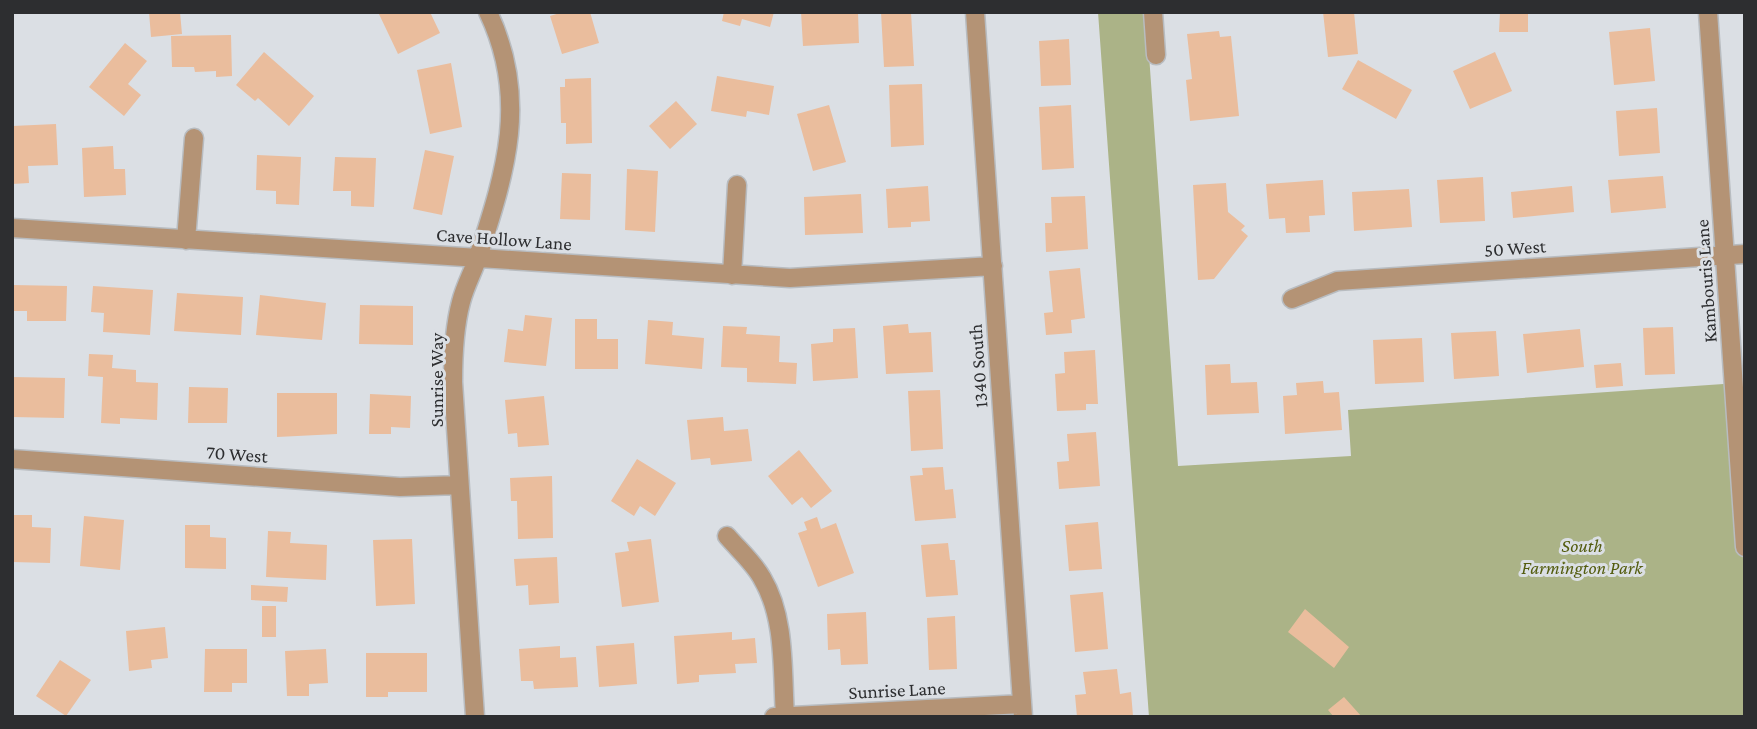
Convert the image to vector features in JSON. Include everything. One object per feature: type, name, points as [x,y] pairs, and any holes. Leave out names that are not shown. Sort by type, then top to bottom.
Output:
[{"type":"street","name":"Sunrise Way","points":[[475,717],[459,485],[453,342],[461,302],[477,259],[509,152],[513,120],[509,73],[488,12]]},
{"type":"street","name":"1340 South","points":[[975,12],[1023,711]]},
{"type":"street","points":[[1153,12],[1156,55]]},
{"type":"street","name":"Kambouris Lane","points":[[1708,12],[1745,547]]},
{"type":"street","points":[[186,240],[194,138]]},
{"type":"street","points":[[732,275],[737,185]]},
{"type":"street","name":"Cave Hollow Lane","points":[[12,228],[790,278],[993,266]]},
{"type":"street","name":"50 West","points":[[1292,299],[1337,281],[1745,254]]},
{"type":"street","name":"70 West","points":[[12,459],[400,487],[459,485]]},
{"type":"street","points":[[727,536],[762,576],[774,602],[785,716]]},
{"type":"street","name":"Sunrise Lane","points":[[774,717],[1023,711]]},
{"type":"green space","name":"South Farmington Park","points":[[1098,12],[1146,12],[1178,466],[1351,456],[1348,410],[1738,383],[1745,461],[1745,717],[1149,717]]},
{"type":"building","points":[[149,12],[180,12],[182,34],[151,37]]},
{"type":"building","points":[[378,12],[430,12],[440,33],[398,54]]},
{"type":"building","points":[[563,12],[590,12],[599,43],[562,54],[550,16]]},
{"type":"building","points":[[724,12],[774,12],[770,27],[742,19],[740,26],[722,21]]},
{"type":"building","points":[[801,12],[858,12],[859,43],[803,46]]},
{"type":"building","points":[[881,12],[911,12],[914,66],[884,67]]},
{"type":"building","points":[[1323,12],[1354,12],[1358,54],[1328,57]]},
{"type":"building","points":[[1500,12],[1528,12],[1528,32],[1499,32]]},
{"type":"building","points":[[1650,28],[1655,81],[1614,85],[1609,32]]},
{"type":"building","points":[[1219,31],[1220,37],[1231,36],[1239,116],[1190,121],[1186,80],[1192,79],[1187,34]]},
{"type":"building","points":[[231,35],[232,76],[216,77],[216,71],[195,72],[194,67],[172,67],[171,36]]},
{"type":"building","points":[[1069,39],[1071,85],[1041,86],[1039,41]]},
{"type":"building","points":[[125,43],[147,61],[128,84],[141,95],[124,116],[89,87]]},
{"type":"building","points":[[264,52],[314,96],[289,126],[258,98],[255,101],[236,85]]},
{"type":"building","points":[[1495,52],[1512,91],[1470,109],[1453,71]]},
{"type":"building","points":[[1358,60],[1412,90],[1396,119],[1342,89]]},
{"type":"building","points":[[451,63],[462,127],[430,134],[417,70]]},
{"type":"building","points":[[717,76],[774,86],[769,115],[747,111],[746,117],[711,111]]},
{"type":"building","points":[[591,78],[592,143],[566,144],[566,123],[561,123],[560,87],[565,87],[565,79]]},
{"type":"building","points":[[922,84],[924,145],[891,147],[889,85]]},
{"type":"building","points":[[676,101],[697,124],[670,149],[649,126]]},
{"type":"building","points":[[829,105],[846,162],[813,171],[797,114]]},
{"type":"building","points":[[1071,105],[1074,168],[1042,170],[1039,107]]},
{"type":"building","points":[[1657,108],[1660,153],[1619,156],[1616,111]]},
{"type":"building","points":[[56,124],[58,165],[28,166],[29,183],[12,184],[12,126]]},
{"type":"building","points":[[113,146],[114,169],[125,169],[126,195],[84,197],[82,148]]},
{"type":"building","points":[[425,150],[454,156],[442,215],[413,209]]},
{"type":"building","points":[[257,155],[301,157],[299,205],[276,204],[276,191],[256,190]]},
{"type":"building","points":[[335,157],[376,158],[374,207],[351,206],[351,191],[333,191]]},
{"type":"building","points":[[627,169],[658,171],[655,232],[625,230]]},
{"type":"building","points":[[562,173],[591,174],[590,220],[560,219]]},
{"type":"building","points":[[1663,176],[1666,208],[1611,213],[1608,180]]},
{"type":"building","points":[[1483,177],[1485,221],[1440,223],[1437,180]]},
{"type":"building","points":[[1323,180],[1325,215],[1309,216],[1310,232],[1286,233],[1285,218],[1269,219],[1266,184]]},
{"type":"building","points":[[1226,183],[1228,212],[1245,226],[1241,230],[1248,236],[1214,279],[1198,280],[1193,185]]},
{"type":"building","points":[[928,186],[930,221],[911,222],[911,227],[888,228],[886,189]]},
{"type":"building","points":[[1572,186],[1574,212],[1513,218],[1511,192]]},
{"type":"building","points":[[1409,189],[1412,227],[1354,231],[1352,192]]},
{"type":"building","points":[[861,194],[863,233],[805,235],[804,197]]},
{"type":"building","points":[[1085,196],[1088,249],[1046,252],[1045,223],[1052,223],[1051,197]]},
{"type":"building","points":[[1080,268],[1085,318],[1071,320],[1072,333],[1046,335],[1044,313],[1053,312],[1049,271]]},
{"type":"building","points":[[12,285],[67,286],[66,321],[27,321],[27,311],[12,311]]},
{"type":"building","points":[[93,286],[153,290],[150,335],[103,332],[104,313],[91,312]]},
{"type":"building","points":[[177,293],[243,297],[241,335],[174,331]]},
{"type":"building","points":[[260,295],[326,303],[322,340],[256,335]]},
{"type":"building","points":[[360,305],[413,306],[413,345],[359,344]]},
{"type":"building","points":[[525,315],[552,318],[546,366],[504,362],[508,329],[523,331]]},
{"type":"building","points":[[575,319],[597,319],[597,339],[618,339],[618,369],[575,369]]},
{"type":"building","points":[[648,320],[673,322],[672,335],[704,338],[702,369],[645,364]]},
{"type":"building","points":[[908,324],[909,333],[931,332],[933,372],[886,374],[883,326]]},
{"type":"building","points":[[723,326],[747,327],[746,334],[780,336],[779,362],[797,363],[796,384],[747,382],[747,368],[721,367]]},
{"type":"building","points":[[1673,327],[1675,374],[1645,375],[1643,328]]},
{"type":"building","points":[[855,328],[858,378],[813,381],[811,344],[833,342],[833,329]]},
{"type":"building","points":[[1580,329],[1584,367],[1527,373],[1523,334]]},
{"type":"building","points":[[1496,331],[1499,376],[1454,379],[1451,333]]},
{"type":"building","points":[[1422,338],[1424,382],[1375,384],[1373,340]]},
{"type":"building","points":[[1095,350],[1098,404],[1086,404],[1086,410],[1057,411],[1055,374],[1065,373],[1064,352]]},
{"type":"building","points":[[89,354],[113,355],[112,368],[136,370],[136,382],[158,383],[157,420],[120,418],[120,424],[101,423],[103,377],[88,376]]},
{"type":"building","points":[[1621,363],[1623,386],[1596,388],[1594,365]]},
{"type":"building","points":[[1230,364],[1231,383],[1257,382],[1259,413],[1207,415],[1205,365]]},
{"type":"building","points":[[12,377],[65,378],[64,418],[12,417]]},
{"type":"building","points":[[1323,381],[1324,393],[1339,392],[1342,430],[1285,434],[1283,396],[1297,395],[1296,383]]},
{"type":"building","points":[[189,387],[228,388],[227,423],[188,423]]},
{"type":"building","points":[[940,390],[943,449],[911,451],[908,391]]},
{"type":"building","points":[[277,393],[337,393],[337,434],[277,437]]},
{"type":"building","points":[[370,394],[411,396],[410,428],[391,427],[391,434],[369,434]]},
{"type":"building","points":[[544,396],[549,445],[518,447],[517,433],[508,434],[505,400]]},
{"type":"building","points":[[723,417],[724,431],[748,429],[752,461],[711,465],[710,458],[691,460],[687,420]]},
{"type":"building","points":[[1096,432],[1100,486],[1059,489],[1057,462],[1069,461],[1067,434]]},
{"type":"building","points":[[799,450],[832,491],[811,508],[802,497],[792,505],[768,476]]},
{"type":"building","points":[[637,459],[676,483],[655,516],[640,506],[634,516],[611,501]]},
{"type":"building","points":[[943,467],[945,490],[953,489],[956,518],[915,521],[910,476],[923,475],[922,468]]},
{"type":"building","points":[[552,476],[553,538],[518,539],[517,501],[511,501],[510,478]]},
{"type":"building","points":[[12,515],[32,515],[32,527],[51,528],[50,563],[12,562]]},
{"type":"building","points":[[84,516],[124,520],[120,570],[80,566]]},
{"type":"building","points":[[817,517],[821,529],[836,523],[854,573],[818,587],[798,533],[807,530],[804,522]]},
{"type":"building","points":[[1098,522],[1102,569],[1069,571],[1065,525]]},
{"type":"building","points":[[185,525],[210,525],[210,537],[226,538],[226,569],[185,568]]},
{"type":"building","points":[[268,531],[291,532],[290,543],[327,545],[326,580],[266,577]]},
{"type":"building","points":[[412,539],[415,604],[376,606],[373,540]]},
{"type":"building","points":[[651,539],[659,602],[622,607],[615,553],[629,551],[627,542]]},
{"type":"building","points":[[948,543],[950,560],[955,560],[958,595],[926,597],[921,545]]},
{"type":"building","points":[[557,557],[559,603],[529,605],[528,585],[516,586],[514,559]]},
{"type":"building","points":[[251,585],[288,587],[287,602],[251,600]]},
{"type":"building","points":[[1103,592],[1108,649],[1075,652],[1070,595]]},
{"type":"building","points":[[262,606],[276,606],[276,637],[262,637]]},
{"type":"building","points":[[1305,609],[1349,647],[1334,668],[1288,632]]},
{"type":"building","points":[[866,612],[868,664],[841,665],[840,649],[828,650],[827,614]]},
{"type":"building","points":[[955,616],[957,669],[929,670],[927,618]]},
{"type":"building","points":[[165,627],[168,658],[151,660],[152,668],[129,671],[126,631]]},
{"type":"building","points":[[732,632],[732,640],[755,638],[757,663],[735,664],[736,673],[699,675],[699,682],[677,684],[674,636]]},
{"type":"building","points":[[634,643],[637,684],[599,687],[596,646]]},
{"type":"building","points":[[560,646],[560,658],[576,657],[578,687],[534,689],[533,681],[521,681],[519,649]]},
{"type":"building","points":[[205,649],[247,649],[247,683],[232,683],[232,692],[204,692]]},
{"type":"building","points":[[326,649],[328,683],[309,684],[309,696],[287,696],[285,651]]},
{"type":"building","points":[[366,653],[427,653],[427,692],[388,692],[388,697],[366,697]]},
{"type":"building","points":[[60,660],[91,680],[66,716],[36,696]]},
{"type":"building","points":[[1117,669],[1120,694],[1131,692],[1133,716],[1077,717],[1075,695],[1086,694],[1083,672]]},
{"type":"building","points":[[1344,697],[1362,717],[1334,717],[1328,710]]}]
